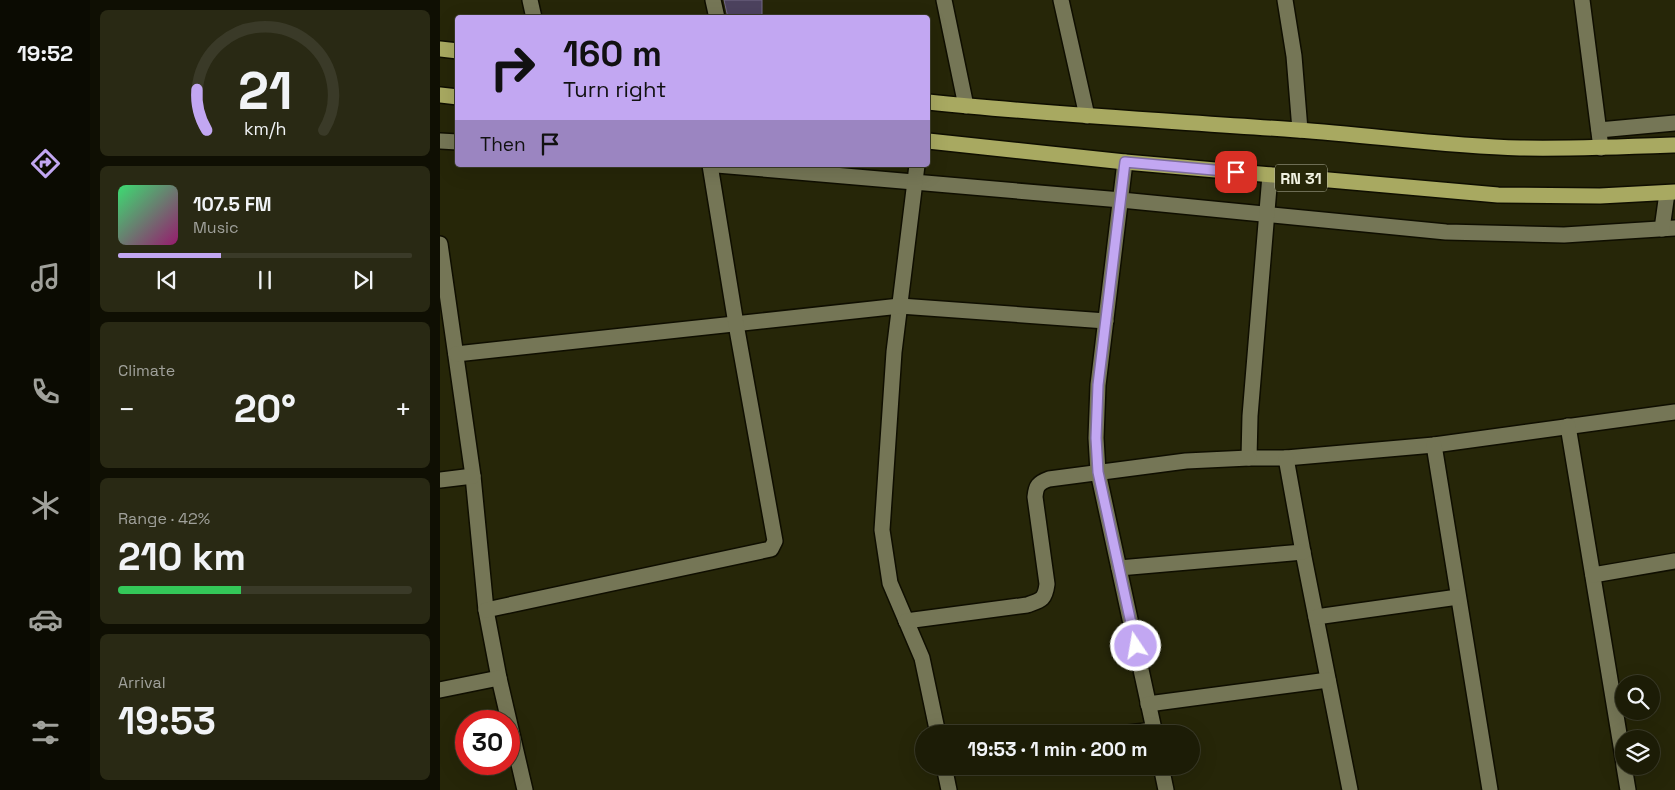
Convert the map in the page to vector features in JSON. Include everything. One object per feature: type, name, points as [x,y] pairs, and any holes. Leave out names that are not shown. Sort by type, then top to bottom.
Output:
[{"type":"highway","points":[[440,49],[455,51]]},
{"type":"highway","points":[[440,95],[455,97]]},
{"type":"highway","points":[[930,102],[1087,116],[1300,130],[1518,148],[1601,148],[1675,145]]},
{"type":"highway","name":"RN 31","points":[[930,141],[1125,162],[1498,195],[1600,196],[1671,192]]},
{"type":"street","points":[[530,0],[533,15]]},
{"type":"street","points":[[712,0],[716,15]]},
{"type":"street","points":[[944,0],[966,106]]},
{"type":"street","points":[[1061,0],[1087,116]]},
{"type":"street","points":[[1285,0],[1294,56],[1300,130]]},
{"type":"street","points":[[1582,0],[1601,148]]},
{"type":"street","points":[[1599,130],[1675,123]]},
{"type":"street","points":[[440,141],[455,142]]},
{"type":"street","points":[[1125,162],[1098,385],[1096,438],[1098,472],[1152,725]]},
{"type":"street","points":[[486,610],[771,549],[773,547],[775,541],[710,167]]},
{"type":"street","points":[[742,167],[916,181],[1446,232],[1564,235],[1668,228],[1671,192]]},
{"type":"street","points":[[917,167],[894,352],[882,530],[890,583],[922,658],[936,725]]},
{"type":"street","points":[[1249,458],[1250,416],[1270,175]]},
{"type":"street","points":[[440,244],[446,336],[456,354],[473,476],[486,610],[499,678],[525,790]]},
{"type":"street","points":[[456,354],[900,306],[1106,321]]},
{"type":"street","points":[[906,621],[1028,605],[1041,601],[1046,595],[1047,584],[1035,497],[1036,486],[1049,479],[1186,461],[1286,458],[1434,445],[1675,412]]},
{"type":"street","points":[[1568,426],[1618,730]]},
{"type":"street","points":[[1434,445],[1490,790]]},
{"type":"street","points":[[1286,458],[1350,790]]},
{"type":"street","points":[[440,480],[473,476]]},
{"type":"street","points":[[1119,568],[1303,552]]},
{"type":"street","points":[[1593,575],[1675,561]]},
{"type":"street","points":[[1316,617],[1458,597]]},
{"type":"street","points":[[440,690],[499,678]]},
{"type":"street","points":[[1148,704],[1328,680]]},
{"type":"street","points":[[946,775],[949,790]]},
{"type":"street","points":[[1163,775],[1166,790]]},
{"type":"street","points":[[1626,775],[1628,790]]},
{"type":"building","points":[[724,0],[762,0],[762,15],[727,15]]},
{"type":"route","points":[[1136,646],[1098,472],[1096,438],[1098,385],[1125,162],[1236,172]]}]
